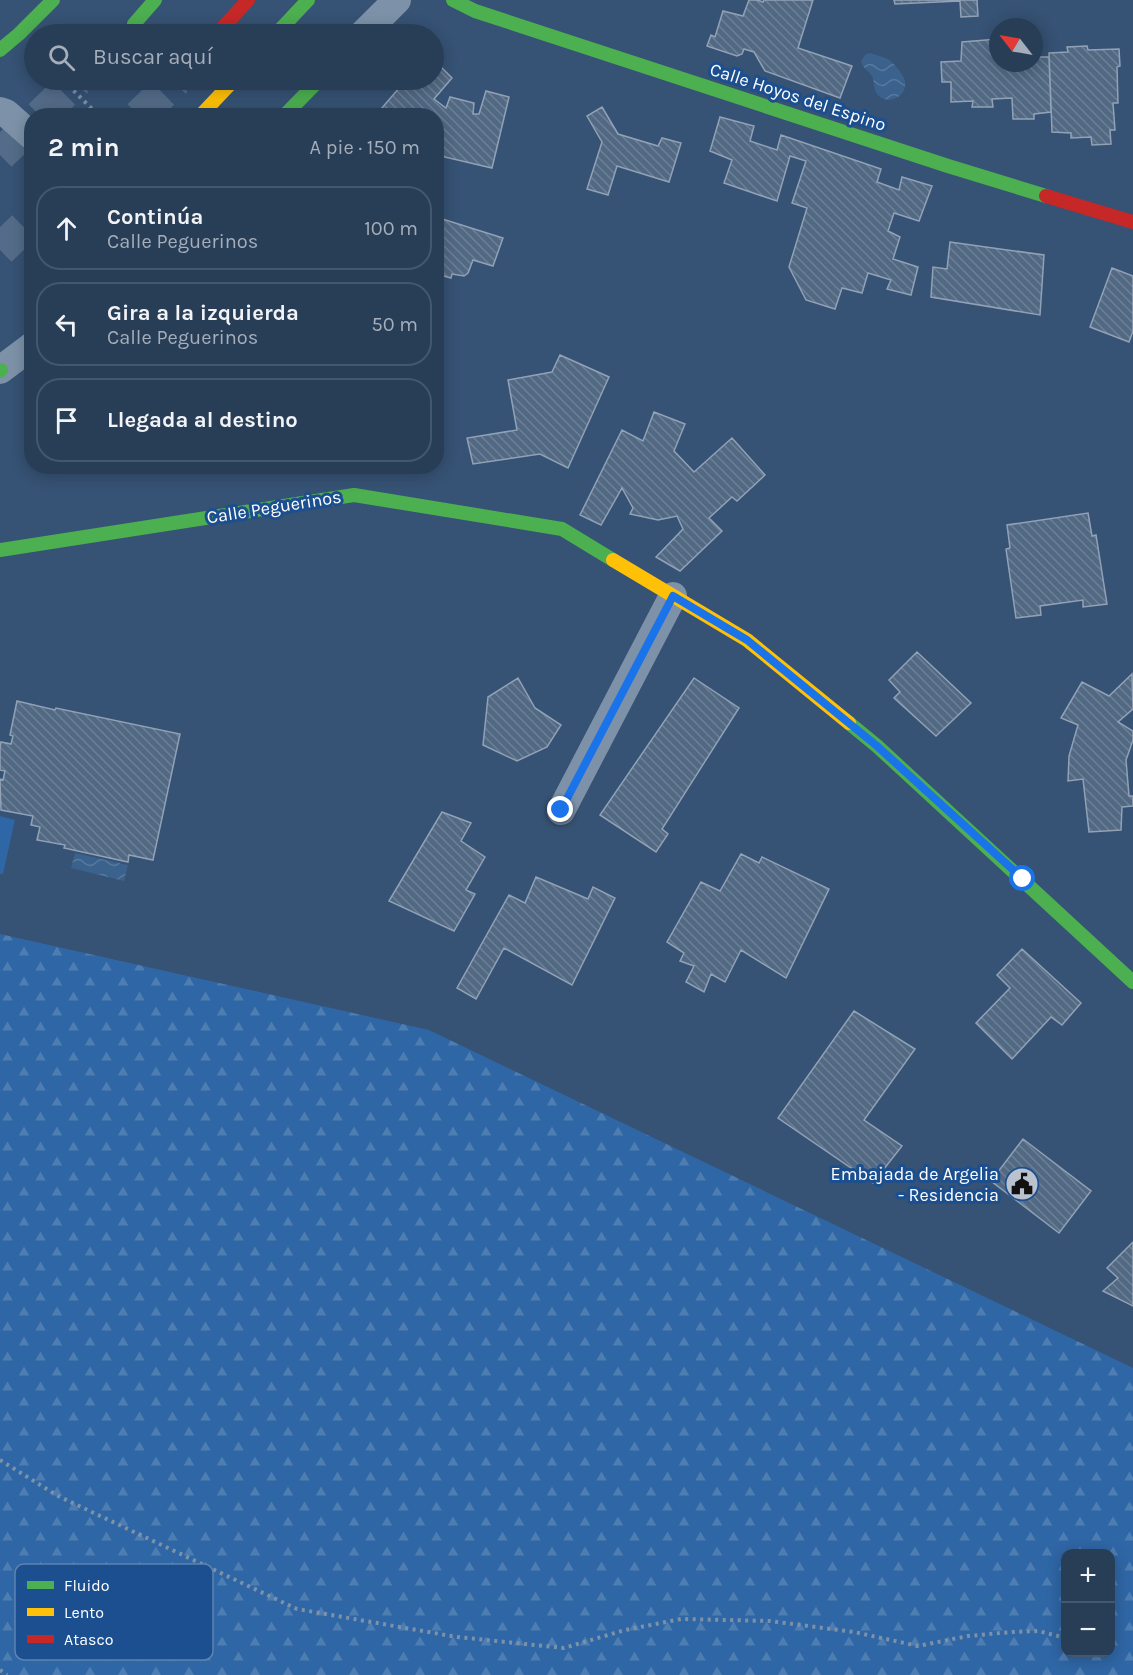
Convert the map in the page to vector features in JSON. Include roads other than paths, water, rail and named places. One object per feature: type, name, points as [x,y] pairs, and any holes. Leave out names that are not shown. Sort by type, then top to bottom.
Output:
[{"type":"main road","points":[[28,24],[53,0]]},
{"type":"main road","points":[[134,24],[155,0]]},
{"type":"main road","points":[[226,24],[248,0]]},
{"type":"main road","points":[[285,24],[308,0]]},
{"type":"main road","name":"Calle Hoyos del Espino","points":[[453,0],[475,11],[937,162],[1133,222]]},
{"type":"main road","points":[[0,50],[24,27]]},
{"type":"main road","points":[[208,108],[225,90]]},
{"type":"main road","points":[[292,108],[309,90]]},
{"type":"main road","name":"Calle Peguerinos","points":[[0,550],[354,495],[562,529],[747,640],[877,746],[1133,982]]},
{"type":"street","points":[[373,24],[397,0]]},
{"type":"street","points":[[0,111],[6,113],[24,129]]},
{"type":"street","points":[[0,371],[24,352]]},
{"type":"street","points":[[561,810],[673,596]]},
{"type":"water","points":[[870,53],[888,59],[903,76],[905,87],[900,96],[886,100],[876,92],[872,76],[861,61],[866,54]]},
{"type":"water","points":[[75,853],[128,865],[124,881],[71,868]]},
{"type":"tunnel","points":[[48,108],[67,90]]},
{"type":"tunnel","points":[[147,108],[166,90]]},
{"type":"tunnel","points":[[0,155],[24,132]]},
{"type":"tunnel","points":[[0,250],[24,227]]},
{"type":"place","name":"Embajada de Argelia - Residencia","points":[[1022,1184]]}]
